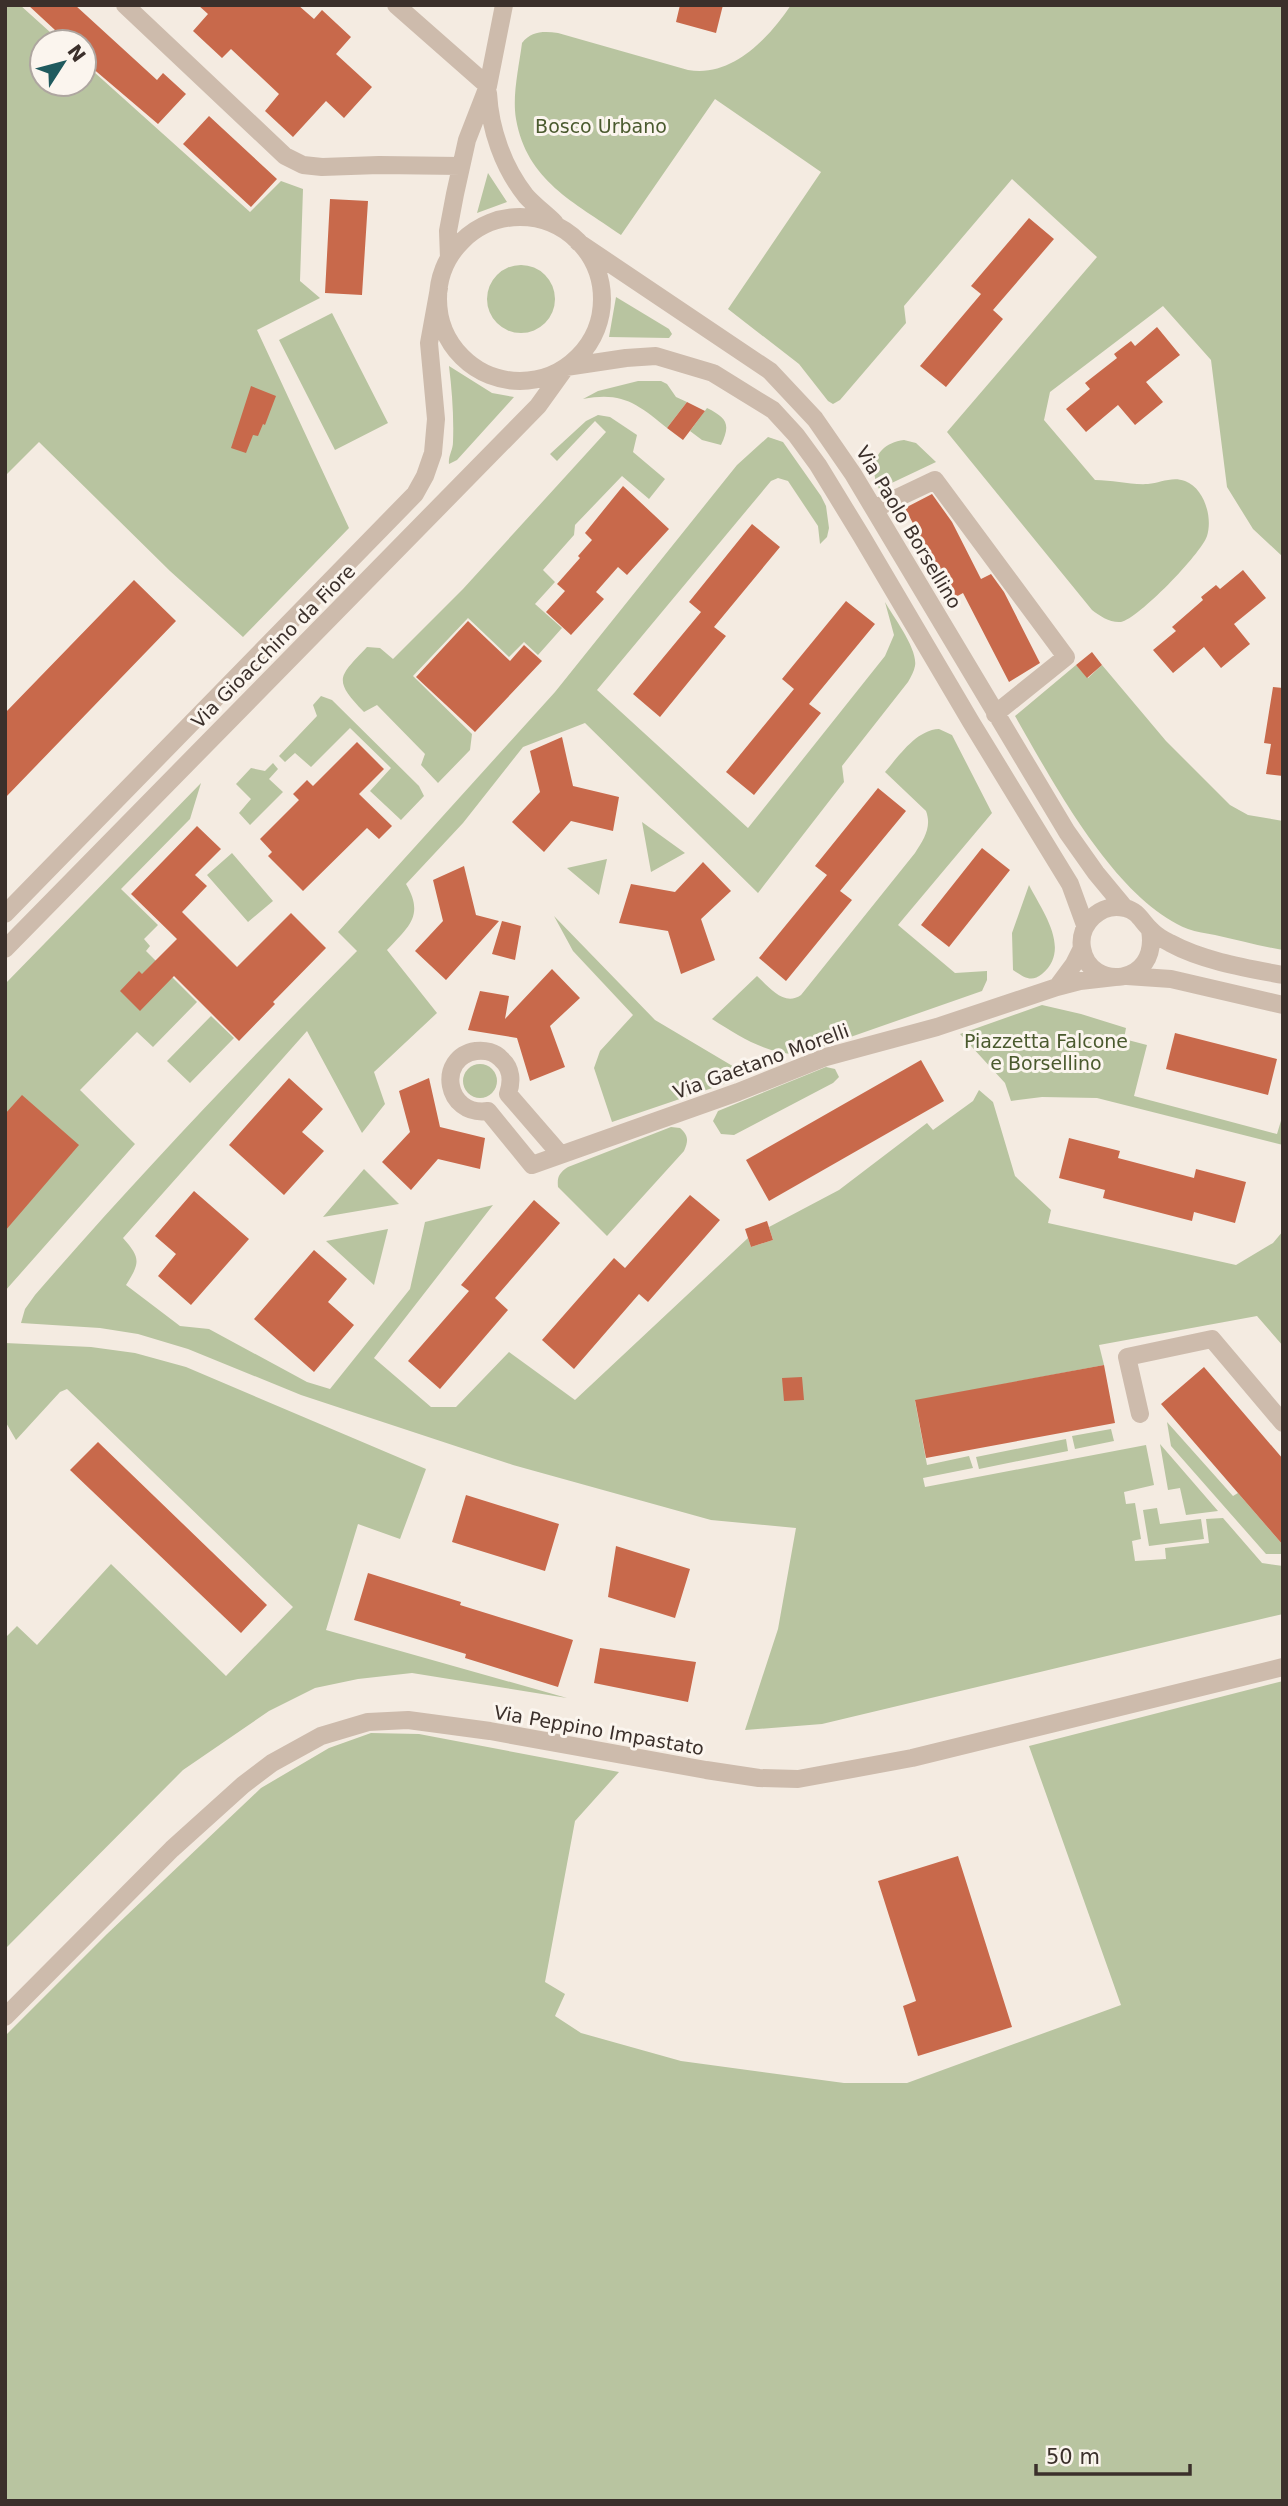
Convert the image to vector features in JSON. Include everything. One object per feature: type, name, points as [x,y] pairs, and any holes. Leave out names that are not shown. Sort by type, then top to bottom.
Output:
[{"type":"street","points":[[125,5],[285,156],[294,161],[322,167],[461,166]]},
{"type":"street","points":[[396,5],[488,86],[489,114],[495,138],[507,164],[526,195],[560,228],[579,242],[598,272],[602,289],[598,325],[580,356],[566,368]]},
{"type":"street","points":[[449,258],[448,231],[461,166],[467,140],[488,86],[505,5]]},
{"type":"street","points":[[560,228],[544,220],[508,218],[474,231],[460,243],[449,258],[439,288],[438,304],[446,334],[464,359],[477,369],[506,380],[522,382],[538,380],[566,368],[656,356],[713,373],[773,410],[818,465],[862,537],[971,723],[1070,884],[1085,925]]},
{"type":"street","name":"Via Paolo Borsellino","points":[[579,242],[770,371],[815,419],[853,474],[1067,832],[1125,908]]},
{"type":"street","name":"Via Gioacchino da Fiore","points":[[5,914],[415,494],[433,453],[436,419],[429,343],[439,288]]},
{"type":"street","name":"Via Gioacchino da Fiore","points":[[5,949],[538,407],[566,368]]},
{"type":"street","points":[[874,509],[935,480],[1066,657],[995,715]]},
{"type":"street","points":[[1150,930],[1151,953],[1137,971],[1121,977],[1103,975],[1093,969],[1086,960],[1082,948],[1085,925],[1102,910],[1113,907],[1136,912],[1150,930],[1188,952],[1283,975]]},
{"type":"street","points":[[1057,987],[1082,948]]},
{"type":"street","name":"Via Gaetano Morelli","points":[[560,1154],[508,1094],[510,1073],[501,1059],[480,1050],[460,1058],[451,1073],[454,1098],[471,1111],[488,1111],[532,1165],[738,1092],[826,1057],[937,1027],[1080,981],[1121,977],[1171,979],[1283,1005]]},
{"type":"street","points":[[1140,1414],[1127,1357],[1212,1339],[1283,1423]]},
{"type":"street","name":"Via Peppino Impastato","points":[[5,2017],[172,1849],[243,1785],[272,1763],[321,1736],[369,1722],[408,1720],[435,1723],[706,1770],[760,1778],[798,1779],[925,1755],[1283,1667]]},
{"type":"green space","points":[[5,5],[20,5],[45,28],[28,28],[28,98],[98,98],[98,76],[250,212],[281,181],[303,189],[300,281],[320,298],[257,330],[349,528],[243,637],[170,571],[39,442],[5,476]]},
{"type":"green space","name":"Bosco Urbano","points":[[791,5],[1283,5],[1283,557],[1253,529],[1227,487],[1211,360],[1163,306],[1050,392],[1044,420],[1095,480],[1141,484],[1180,480],[1192,485],[1202,496],[1208,512],[1209,528],[1202,545],[1168,585],[1129,618],[1121,622],[1113,621],[1092,610],[947,432],[1097,257],[1012,179],[904,306],[906,323],[840,400],[833,404],[799,364],[728,309],[821,172],[715,99],[621,235],[555,188],[530,159],[516,119],[515,100],[522,43],[529,36],[543,32],[558,33],[688,70],[704,71],[720,68],[748,53],[772,30]]},
{"type":"green space","points":[[488,173],[507,202],[477,213]]},
{"type":"green space","points":[[514,265],[528,265],[540,270],[550,280],[555,299],[550,318],[540,328],[528,333],[514,333],[502,328],[492,318],[487,306],[487,292],[492,280],[502,270]]},
{"type":"green space","points":[[616,297],[669,329],[672,334],[669,338],[609,337]]},
{"type":"green space","points":[[332,313],[388,423],[335,450],[279,340]]},
{"type":"green space","points":[[449,366],[492,393],[514,397],[457,460],[449,464],[453,433]]},
{"type":"green space","points":[[638,381],[661,381],[667,384],[676,397],[687,402],[667,428],[638,406],[619,398],[583,399],[598,391]]},
{"type":"green space","points":[[707,408],[725,422],[726,432],[721,445],[702,440],[690,431]]},
{"type":"green space","points":[[598,415],[610,417],[637,435],[633,452],[665,479],[649,499],[622,476],[575,525],[574,535],[543,570],[555,582],[535,604],[562,628],[538,655],[524,642],[509,657],[468,618],[413,676],[472,734],[470,750],[438,783],[421,765],[425,754],[377,705],[364,712],[354,701],[344,685],[345,672],[367,647],[380,648],[393,659],[463,589],[606,432],[595,421],[557,461],[550,454],[586,421]]},
{"type":"green space","points":[[768,437],[783,442],[821,496],[826,506],[829,528],[827,537],[820,544],[818,526],[788,481],[778,478],[771,481],[597,690],[748,828],[885,656],[894,635],[885,602],[913,651],[915,666],[912,674],[842,766],[844,782],[758,893],[585,723],[523,747],[463,823],[406,884],[414,905],[412,920],[387,950],[437,1013],[374,1072],[385,1104],[362,1133],[307,1031],[123,1238],[136,1256],[136,1266],[126,1285],[180,1326],[209,1329],[307,1382],[330,1389],[410,1289],[425,1222],[493,1205],[374,1358],[431,1407],[456,1407],[509,1352],[575,1400],[748,1238],[751,1247],[773,1240],[769,1227],[839,1190],[927,1123],[933,1130],[973,1101],[979,1090],[993,1102],[1015,1176],[1051,1210],[1048,1223],[1236,1265],[1273,1243],[1283,1231],[1283,1346],[1257,1316],[1099,1345],[1104,1365],[915,1401],[927,1465],[969,1456],[973,1468],[923,1478],[925,1487],[1146,1445],[1154,1485],[1124,1492],[1126,1504],[1135,1503],[1141,1539],[1132,1541],[1135,1561],[1166,1559],[1165,1548],[1209,1543],[1206,1519],[1223,1518],[1262,1563],[1283,1566],[1283,1614],[822,1724],[745,1730],[778,1629],[796,1528],[711,1520],[513,1465],[301,1395],[188,1349],[138,1334],[100,1328],[21,1323],[25,1309],[35,1295],[113,1207],[233,1078],[357,951],[338,932],[555,692],[737,465]]},
{"type":"green space","points":[[904,440],[916,443],[936,462],[879,489],[874,472],[877,457],[887,446]]},
{"type":"green space","points":[[1076,665],[1088,678],[1102,665],[1166,741],[1230,805],[1248,815],[1283,821],[1283,950],[1191,930],[1161,914],[1136,893],[1088,836],[1015,716]]},
{"type":"green space","points":[[321,696],[332,700],[419,786],[424,796],[401,820],[370,791],[391,768],[350,728],[311,767],[295,753],[285,762],[279,756],[317,716],[313,705]]},
{"type":"green space","points":[[939,729],[952,735],[992,813],[898,925],[955,973],[987,971],[987,980],[982,991],[799,1055],[764,1047],[712,1019],[757,976],[783,997],[789,999],[801,995],[915,853],[928,828],[926,811],[885,772],[915,739],[931,730]]},
{"type":"green space","points":[[273,763],[278,769],[269,779],[283,792],[250,825],[239,813],[251,799],[236,784],[251,768],[265,771]]},
{"type":"green space","points":[[201,783],[190,819],[121,889],[158,925],[144,939],[150,946],[146,951],[197,1002],[153,1047],[137,1032],[80,1090],[135,1144],[5,1291],[5,984]]},
{"type":"green space","points":[[642,822],[685,853],[651,872]]},
{"type":"green space","points":[[232,853],[273,901],[248,922],[207,875]]},
{"type":"green space","points":[[607,859],[599,895],[567,868]]},
{"type":"green space","points":[[1029,885],[1047,918],[1054,942],[1051,964],[1038,977],[1031,979],[1013,970],[1012,933]]},
{"type":"green space","points":[[554,916],[655,1020],[741,1071],[727,1083],[612,1122],[594,1068],[600,1051],[633,1015],[573,951]]},
{"type":"green space","name":"Piazzetta Falcone e Borsellino","points":[[1042,1005],[1126,1028],[1124,1039],[1147,1045],[1134,1096],[1277,1134],[1283,1114],[1283,1145],[1097,1098],[1042,1097],[1011,1101],[1005,1083],[960,1034]]},
{"type":"green space","points":[[211,1016],[234,1038],[190,1083],[167,1061]]},
{"type":"green space","points":[[480,1064],[492,1069],[497,1081],[492,1093],[480,1098],[468,1093],[463,1081],[468,1069]]},
{"type":"green space","points":[[826,1067],[835,1069],[839,1077],[833,1083],[734,1135],[721,1134],[713,1121],[718,1111]]},
{"type":"green space","points":[[671,1127],[680,1128],[686,1135],[684,1151],[607,1236],[558,1187],[559,1176],[568,1167]]},
{"type":"green space","points":[[364,1169],[399,1204],[323,1217]]},
{"type":"green space","points":[[388,1229],[374,1285],[326,1241]]},
{"type":"green space","points":[[5,1343],[91,1347],[135,1353],[186,1367],[426,1469],[400,1539],[358,1524],[326,1630],[567,1698],[412,1673],[358,1679],[315,1688],[269,1711],[183,1770],[5,1949],[5,1638],[17,1626],[37,1645],[111,1564],[226,1676],[293,1607],[67,1389],[60,1392],[16,1440],[5,1421]]},
{"type":"green space","points":[[1167,1422],[1233,1496],[1238,1493],[1283,1545],[1283,1554],[1266,1554],[1171,1446]]},
{"type":"green space","points":[[1111,1429],[1114,1441],[1075,1449],[1072,1436]]},
{"type":"green space","points":[[1066,1439],[1068,1451],[979,1469],[976,1457]]},
{"type":"green space","points":[[1160,1444],[1218,1511],[1186,1515],[1180,1488],[1168,1490]]},
{"type":"green space","points":[[1157,1508],[1160,1524],[1201,1519],[1204,1539],[1149,1546],[1143,1510]]},
{"type":"green space","points":[[1283,1681],[1283,2501],[5,2501],[5,2036],[107,1934],[261,1788],[329,1748],[371,1733],[419,1734],[619,1772],[575,1821],[545,1982],[565,1994],[555,2016],[581,2033],[681,2061],[844,2083],[907,2083],[1121,2005],[1029,1746]]},
{"type":"building","points":[[28,5],[75,5],[157,80],[163,73],[186,94],[158,124],[98,73],[98,28],[53,28]]},
{"type":"building","points":[[198,5],[298,5],[314,19],[322,10],[351,37],[336,54],[372,87],[344,118],[326,101],[293,137],[265,111],[279,94],[231,49],[222,58],[193,31],[208,14]]},
{"type":"building","points":[[680,5],[723,5],[716,33],[676,22]]},
{"type":"building","points":[[209,116],[277,179],[251,207],[183,144]]},
{"type":"building","points":[[330,199],[368,201],[362,295],[325,293]]},
{"type":"building","points":[[1029,218],[1054,239],[993,310],[1003,319],[946,387],[920,366],[981,294],[971,286]]},
{"type":"building","points":[[1157,327],[1180,355],[1146,382],[1163,402],[1135,425],[1118,405],[1086,432],[1066,409],[1090,389],[1085,383],[1117,358],[1114,354],[1131,341],[1135,346]]},
{"type":"building","points":[[251,386],[276,396],[265,425],[263,424],[258,436],[253,435],[246,453],[231,448]]},
{"type":"building","points":[[687,402],[705,411],[683,440],[667,428]]},
{"type":"building","points":[[623,486],[669,529],[627,575],[618,567],[596,592],[604,599],[571,635],[546,612],[565,591],[557,584],[592,540],[585,533]]},
{"type":"building","points":[[932,494],[952,522],[981,579],[991,574],[1004,592],[1040,663],[1009,682],[963,593],[952,599],[905,508]]},
{"type":"building","points":[[752,524],[780,547],[714,627],[726,636],[660,717],[633,694],[701,612],[689,602]]},
{"type":"building","points":[[1243,570],[1266,598],[1234,624],[1250,644],[1221,668],[1204,647],[1173,673],[1153,650],[1176,631],[1172,627],[1203,600],[1201,597],[1216,585],[1220,589]]},
{"type":"building","points":[[134,580],[176,621],[5,798],[5,713]]},
{"type":"building","points":[[846,601],[875,624],[809,704],[821,713],[754,795],[726,772],[794,689],[782,679]]},
{"type":"building","points":[[468,621],[510,661],[524,645],[542,661],[475,732],[416,677]]},
{"type":"building","points":[[1092,652],[1102,665],[1087,678],[1076,665]]},
{"type":"building","points":[[1273,687],[1283,688],[1283,776],[1266,774],[1271,744],[1264,743]]},
{"type":"building","points":[[562,737],[573,786],[619,797],[613,831],[571,821],[544,852],[512,822],[540,792],[530,751]]},
{"type":"building","points":[[357,742],[384,769],[359,794],[392,826],[379,839],[367,828],[303,891],[268,856],[272,852],[260,839],[299,800],[293,794],[307,780],[313,786]]},
{"type":"building","points":[[878,788],[906,811],[840,891],[852,900],[786,981],[759,958],[827,875],[815,866]]},
{"type":"building","points":[[197,826],[221,849],[195,875],[207,886],[182,912],[237,967],[291,913],[326,948],[239,1041],[174,976],[140,1011],[120,991],[139,971],[142,974],[177,939],[131,894]]},
{"type":"building","points":[[982,848],[1010,870],[949,947],[921,925]]},
{"type":"building","points":[[703,862],[731,891],[701,919],[715,960],[681,974],[668,931],[619,923],[631,884],[675,892]]},
{"type":"building","points":[[464,866],[476,915],[499,921],[446,980],[415,951],[443,921],[433,880]]},
{"type":"building","points":[[502,921],[521,926],[515,960],[492,954]]},
{"type":"building","points":[[552,969],[580,998],[550,1026],[565,1067],[530,1081],[517,1038],[468,1030],[480,991],[509,996],[505,1019]]},
{"type":"building","points":[[1175,1033],[1277,1059],[1268,1095],[1166,1069]]},
{"type":"building","points":[[921,1060],[944,1101],[769,1201],[746,1160]]},
{"type":"building","points":[[289,1078],[323,1109],[302,1132],[324,1151],[284,1195],[229,1145]]},
{"type":"building","points":[[429,1078],[440,1127],[485,1138],[480,1169],[438,1159],[411,1190],[382,1162],[410,1132],[399,1091]]},
{"type":"building","points":[[22,1095],[79,1145],[5,1231],[5,1114]]},
{"type":"building","points":[[1069,1138],[1120,1151],[1118,1158],[1194,1178],[1196,1169],[1246,1182],[1235,1223],[1194,1212],[1192,1221],[1103,1198],[1105,1190],[1059,1178]]},
{"type":"building","points":[[194,1191],[249,1239],[191,1305],[158,1276],[176,1254],[155,1236]]},
{"type":"building","points":[[690,1195],[720,1220],[648,1302],[639,1294],[574,1369],[542,1340],[614,1258],[625,1268]]},
{"type":"building","points":[[534,1200],[560,1223],[495,1298],[508,1310],[440,1389],[408,1361],[469,1291],[461,1285]]},
{"type":"building","points":[[767,1221],[773,1240],[751,1247],[745,1229]]},
{"type":"building","points":[[314,1250],[347,1279],[328,1302],[354,1325],[314,1372],[254,1319]]},
{"type":"building","points":[[1104,1365],[1115,1423],[926,1458],[915,1400]]},
{"type":"building","points":[[1204,1367],[1283,1459],[1283,1545],[1161,1404]]},
{"type":"building","points":[[802,1377],[804,1400],[784,1401],[782,1378]]},
{"type":"building","points":[[98,1442],[267,1605],[241,1633],[70,1470]]},
{"type":"building","points":[[466,1495],[559,1524],[545,1571],[452,1542]]},
{"type":"building","points":[[616,1546],[690,1569],[675,1618],[608,1597]]},
{"type":"building","points":[[368,1573],[573,1640],[558,1687],[465,1658],[466,1654],[354,1620]]},
{"type":"building","points":[[600,1648],[696,1662],[688,1702],[594,1683]]},
{"type":"building","points":[[958,1856],[1012,2027],[918,2056],[903,2006],[916,2001],[878,1881]]}]
